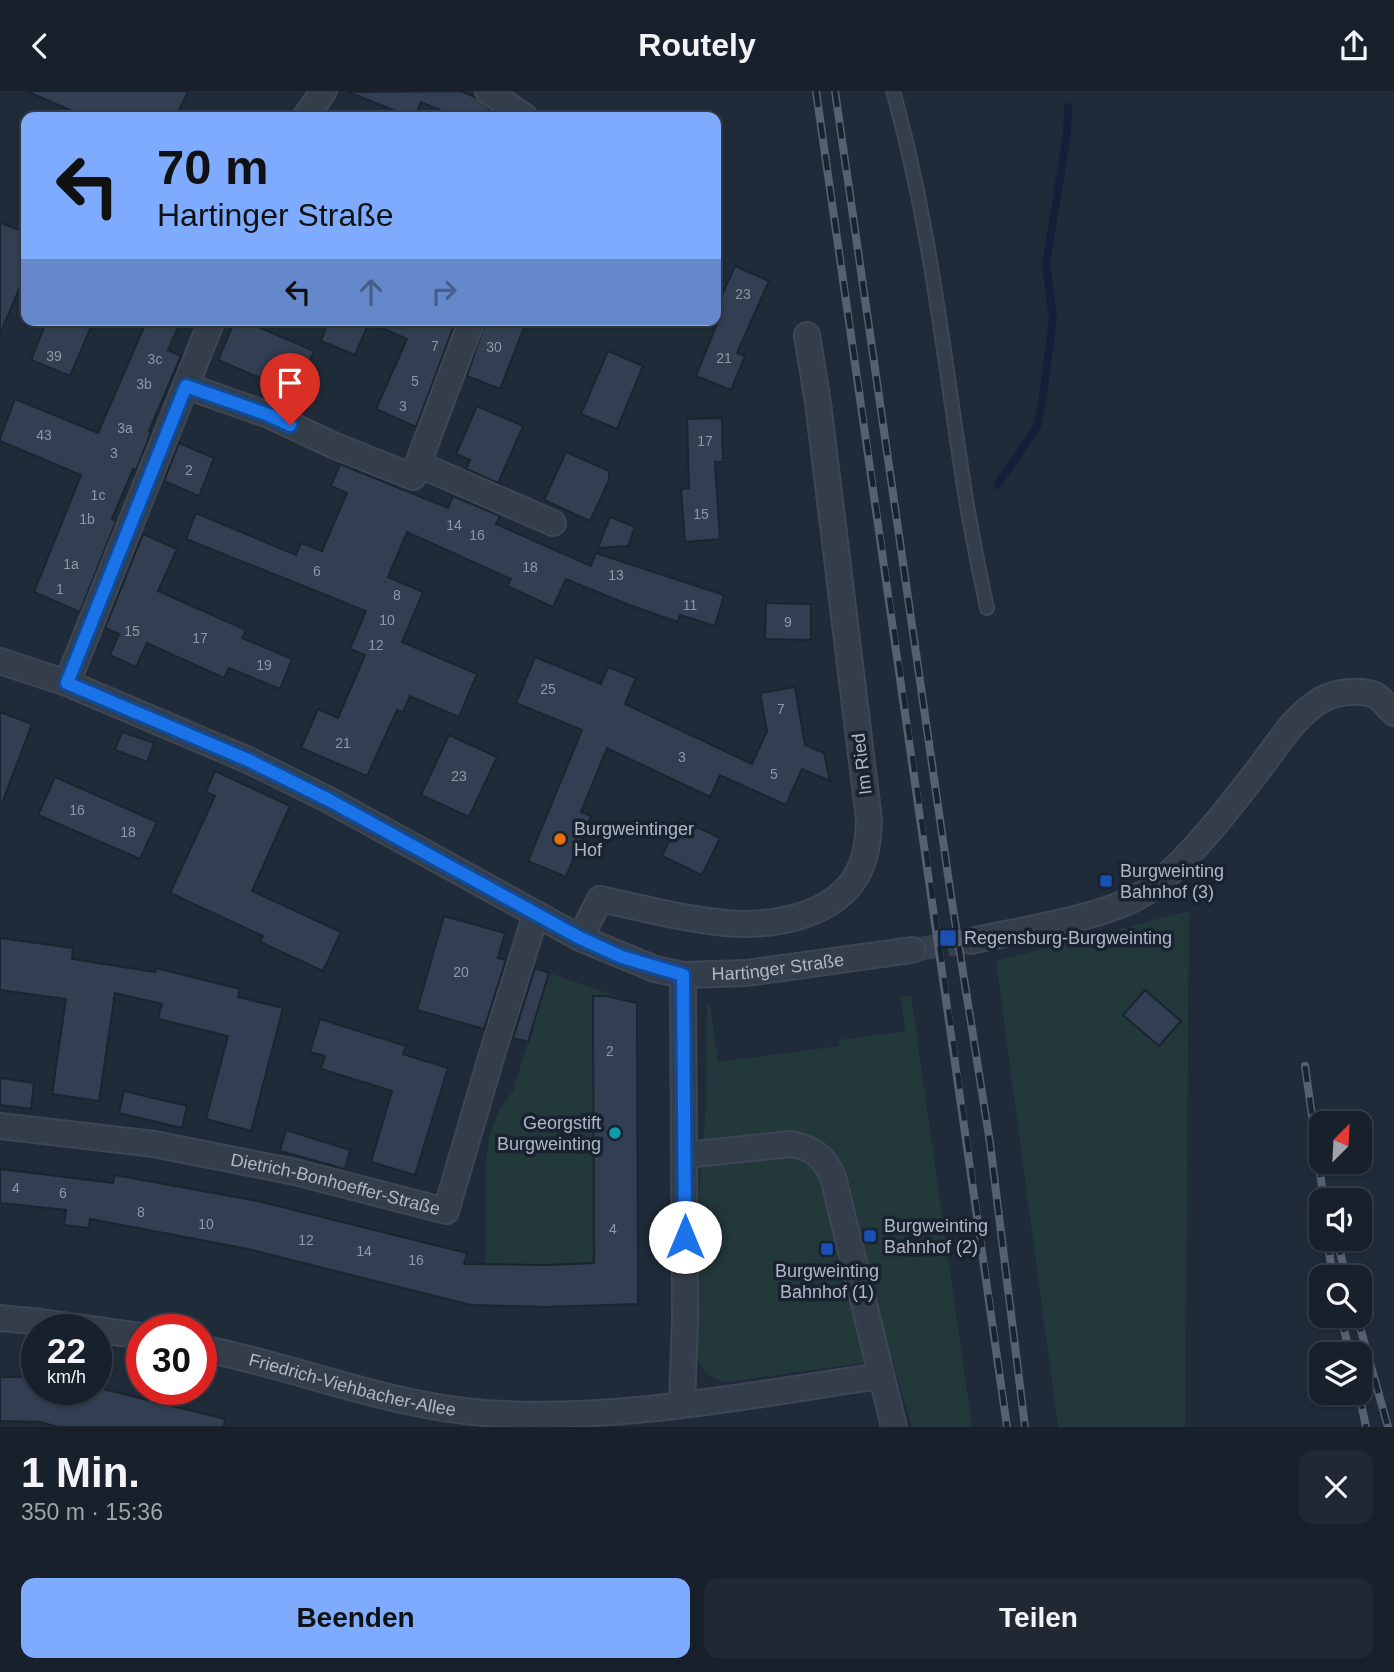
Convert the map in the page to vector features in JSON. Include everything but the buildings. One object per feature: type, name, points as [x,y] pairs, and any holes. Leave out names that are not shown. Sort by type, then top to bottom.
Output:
[{"type":"street","points":[[309,112],[324,91]]},
{"type":"street","points":[[488,91],[518,112]]},
{"type":"street","points":[[67,683],[210,326]]},
{"type":"street","points":[[186,386],[269,415],[333,445],[413,477],[470,326]]},
{"type":"street","name":"Im Ried","points":[[580,938],[600,899],[729,924],[789,919],[813,912],[834,899],[852,883],[863,863],[868,844],[869,820],[807,335]]},
{"type":"street","points":[[418,464],[553,523]]},
{"type":"street","name":"Hartinger Straße","points":[[0,661],[67,683],[248,760],[580,938],[622,957],[683,975],[747,974],[912,950]]},
{"type":"street","points":[[971,941],[1110,909],[1147,891],[1185,858],[1263,764],[1284,733],[1321,700],[1349,692],[1375,695],[1394,713]]},
{"type":"street","name":"Dietrich-Bonhoeffer-Straße","points":[[0,1126],[155,1144],[295,1172],[446,1211],[536,914]]},
{"type":"street","points":[[682,1404],[685,1155],[683,975]]},
{"type":"street","points":[[685,1155],[790,1144],[818,1153],[827,1164],[836,1190],[894,1427]]},
{"type":"street","points":[[0,1318],[126,1334]]},
{"type":"street","name":"Friedrich-Viehbacher-Allee","points":[[217,1352],[373,1394],[446,1417],[484,1413],[606,1414],[880,1376]]},
{"type":"lane","points":[[893,91],[905,133],[928,242],[965,496],[987,608]]},
{"type":"green space","points":[[1189,911],[1185,1427],[1058,1427],[996,961]]},
{"type":"green space","points":[[549,973],[637,1003],[607,996],[594,1263],[486,1264],[486,1159],[489,1139],[498,1112],[513,1091]]},
{"type":"green space","points":[[911,995],[972,1427],[912,1427],[892,1359],[727,1382],[708,1374],[697,1357],[699,1197],[706,1107],[707,1004],[710,1004],[718,1062],[839,1046],[839,1040],[905,1031],[901,997]]},
{"type":"waterway","points":[[997,485],[1036,429],[1042,404],[1053,319],[1046,264],[1067,134],[1068,107]]},
{"type":"tunnel","points":[[912,950],[971,941]]},
{"type":"railway","points":[[816,91],[1007,1427]]},
{"type":"railway","points":[[835,91],[951,896],[990,1143],[1025,1427]]},
{"type":"railway","points":[[1305,1066],[1322,1188]]},
{"type":"railway","points":[[1329,1251],[1331,1265]]},
{"type":"railway","points":[[1340,1251],[1343,1265]]},
{"type":"railway","points":[[1344,1328],[1347,1342]]},
{"type":"railway","points":[[1360,1328],[1388,1427]]},
{"type":"railway","points":[[1361,1405],[1366,1427]]},
{"type":"place","name":"Burgweintinger Hof","points":[[560,839]]},
{"type":"place","name":"Burgweinting Bahnhof (3)","points":[[1106,881]]},
{"type":"place","name":"Regensburg-Burgweinting","points":[[948,938]]},
{"type":"place","name":"Georgstift Burgweinting","points":[[615,1133]]},
{"type":"place","name":"Burgweinting Bahnhof (2)","points":[[870,1236]]},
{"type":"place","name":"Burgweinting Bahnhof (1)","points":[[827,1249]]},
{"type":"route","points":[[290,425],[186,386],[67,683],[248,760],[329,800],[580,938],[654,969],[683,975],[685,1237]]}]
